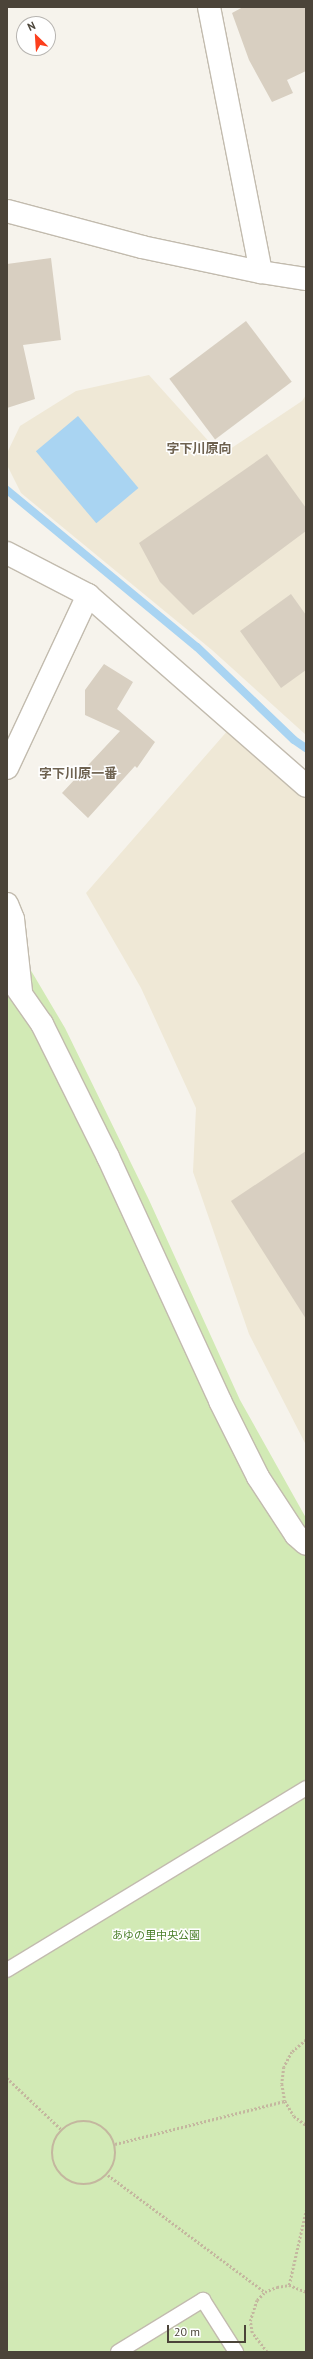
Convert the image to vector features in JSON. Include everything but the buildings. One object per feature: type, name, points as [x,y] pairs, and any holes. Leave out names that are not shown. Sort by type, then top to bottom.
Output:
[{"type":"street","points":[[209,7],[260,272]]},
{"type":"street","points":[[7,211],[142,247],[260,272],[306,278]]},
{"type":"street","points":[[7,553],[88,595],[306,786]]},
{"type":"street","points":[[7,768],[88,595]]},
{"type":"street","points":[[7,904],[16,933],[21,991]]},
{"type":"street","points":[[7,974],[21,991],[42,1024],[108,1157],[220,1401],[258,1477],[296,1536],[306,1544]]},
{"type":"lane","points":[[7,1970],[306,1788]]},
{"type":"lane","points":[[118,2352],[203,2300],[236,2352]]},
{"type":"path","points":[[306,2040],[292,2052],[284,2067],[282,2084],[285,2101],[294,2116],[306,2126]]},
{"type":"path","points":[[7,2078],[62,2130]]},
{"type":"path","points":[[115,2144],[285,2101]]},
{"type":"path","points":[[82,2121],[93,2122],[111,2134],[115,2144],[114,2166],[108,2175],[90,2185],[80,2185],[62,2176],[52,2158],[56,2138],[62,2130],[82,2121]]},
{"type":"path","points":[[108,2175],[266,2292]]},
{"type":"path","points":[[289,2285],[306,2210]]},
{"type":"path","points":[[267,2352],[254,2338],[250,2321],[257,2300],[266,2292],[277,2287],[289,2285],[306,2292]]},
{"type":"shaded area","points":[[149,375],[221,455],[302,401],[306,395],[306,735],[212,650],[21,493],[7,465],[7,453],[20,426],[76,391]]},
{"type":"shaded area","points":[[229,729],[306,799],[306,1445],[249,1334],[193,1172],[196,1108],[141,988],[86,893]]},
{"type":"green space","name":"あゆの里中央公園","points":[[7,930],[65,1028],[149,1200],[240,1400],[306,1518],[306,2352],[7,2352]]},
{"type":"water","points":[[78,416],[138,488],[96,523],[36,451]]},
{"type":"waterway","points":[[7,490],[197,647],[294,740],[306,748]]},
{"type":"district","name":"字下川原向","points":[[199,449]]},
{"type":"district","name":"字下川原一番","points":[[78,774]]}]
